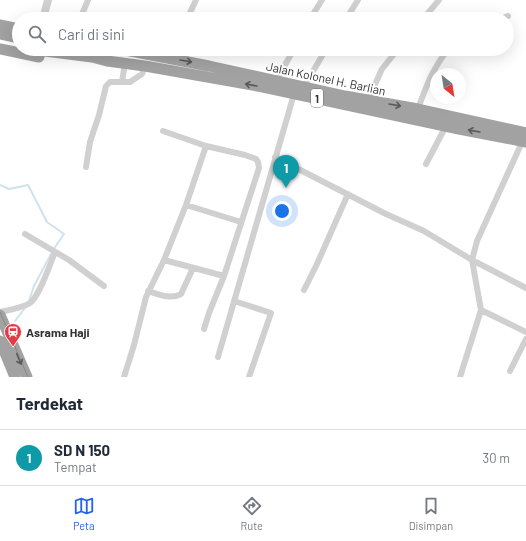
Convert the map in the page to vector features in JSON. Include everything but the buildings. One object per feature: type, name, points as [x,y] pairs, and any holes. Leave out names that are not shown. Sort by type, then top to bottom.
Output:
[{"type":"highway","points":[[0,25],[12,28]]},
{"type":"highway","points":[[0,34],[12,37]]},
{"type":"highway","points":[[0,43],[12,46]]},
{"type":"highway","name":"1","points":[[0,49],[12,51]]},
{"type":"highway","name":"1","points":[[38,56],[60,60],[93,63],[106,61]]},
{"type":"highway","name":"1","points":[[84,56],[106,61]]},
{"type":"highway","name":"Jalan Kolonel H. Barlian","points":[[177,56],[209,66],[276,81],[418,109],[525,137]]},
{"type":"highway","name":"Jalan Kolonel H. Barlian","points":[[106,61],[145,66],[294,94],[446,126],[498,131]]},
{"type":"highway","points":[[0,314],[27,377]]},
{"type":"highway","points":[[0,341],[15,377]]},
{"type":"street","points":[[44,12],[48,0]]},
{"type":"street","points":[[83,12],[88,0]]},
{"type":"street","points":[[190,12],[196,0]]},
{"type":"street","points":[[314,12],[322,0]]},
{"type":"street","points":[[350,12],[358,0]]},
{"type":"street","points":[[429,12],[439,0]]},
{"type":"street","points":[[276,81],[290,56]]},
{"type":"street","points":[[304,87],[322,56]]},
{"type":"street","points":[[368,100],[382,69],[392,56]]},
{"type":"street","points":[[418,109],[430,79],[444,56]]},
{"type":"street","points":[[122,82],[125,63]]},
{"type":"street","points":[[86,167],[90,142],[99,115],[106,86],[110,82],[130,82],[140,76],[145,66]]},
{"type":"street","points":[[218,357],[294,94]]},
{"type":"street","points":[[426,164],[446,126]]},
{"type":"street","points":[[163,131],[206,146],[256,159],[260,168],[224,276],[204,329]]},
{"type":"street","points":[[460,377],[482,310],[472,260],[477,241],[525,137]]},
{"type":"street","points":[[124,377],[148,291],[164,260],[186,205],[206,146]]},
{"type":"street","points":[[275,157],[386,214],[424,231],[472,260],[526,288]]},
{"type":"street","points":[[304,290],[348,194]]},
{"type":"street","points":[[186,205],[241,222]]},
{"type":"street","points":[[25,234],[69,260],[104,286]]},
{"type":"street","points":[[0,314],[28,304],[47,273],[54,251]]},
{"type":"street","points":[[164,260],[224,276]]},
{"type":"street","points":[[148,291],[170,297],[181,294],[193,268]]},
{"type":"street","points":[[234,302],[271,313],[249,377]]},
{"type":"street","points":[[482,310],[526,332]]},
{"type":"street","points":[[510,371],[526,338]]},
{"type":"waterway","points":[[0,185],[9,189],[28,185],[47,222],[64,234],[53,250]]},
{"type":"waterway","points":[[29,301],[34,286],[51,254]]},
{"type":"waterway","points":[[15,321],[25,308]]},
{"type":"tram line","points":[[0,312],[28,377]]},
{"type":"place","name":"SD N 150","points":[[286,188]]},
{"type":"place","name":"Asrama Haji","points":[[13,347]]}]
